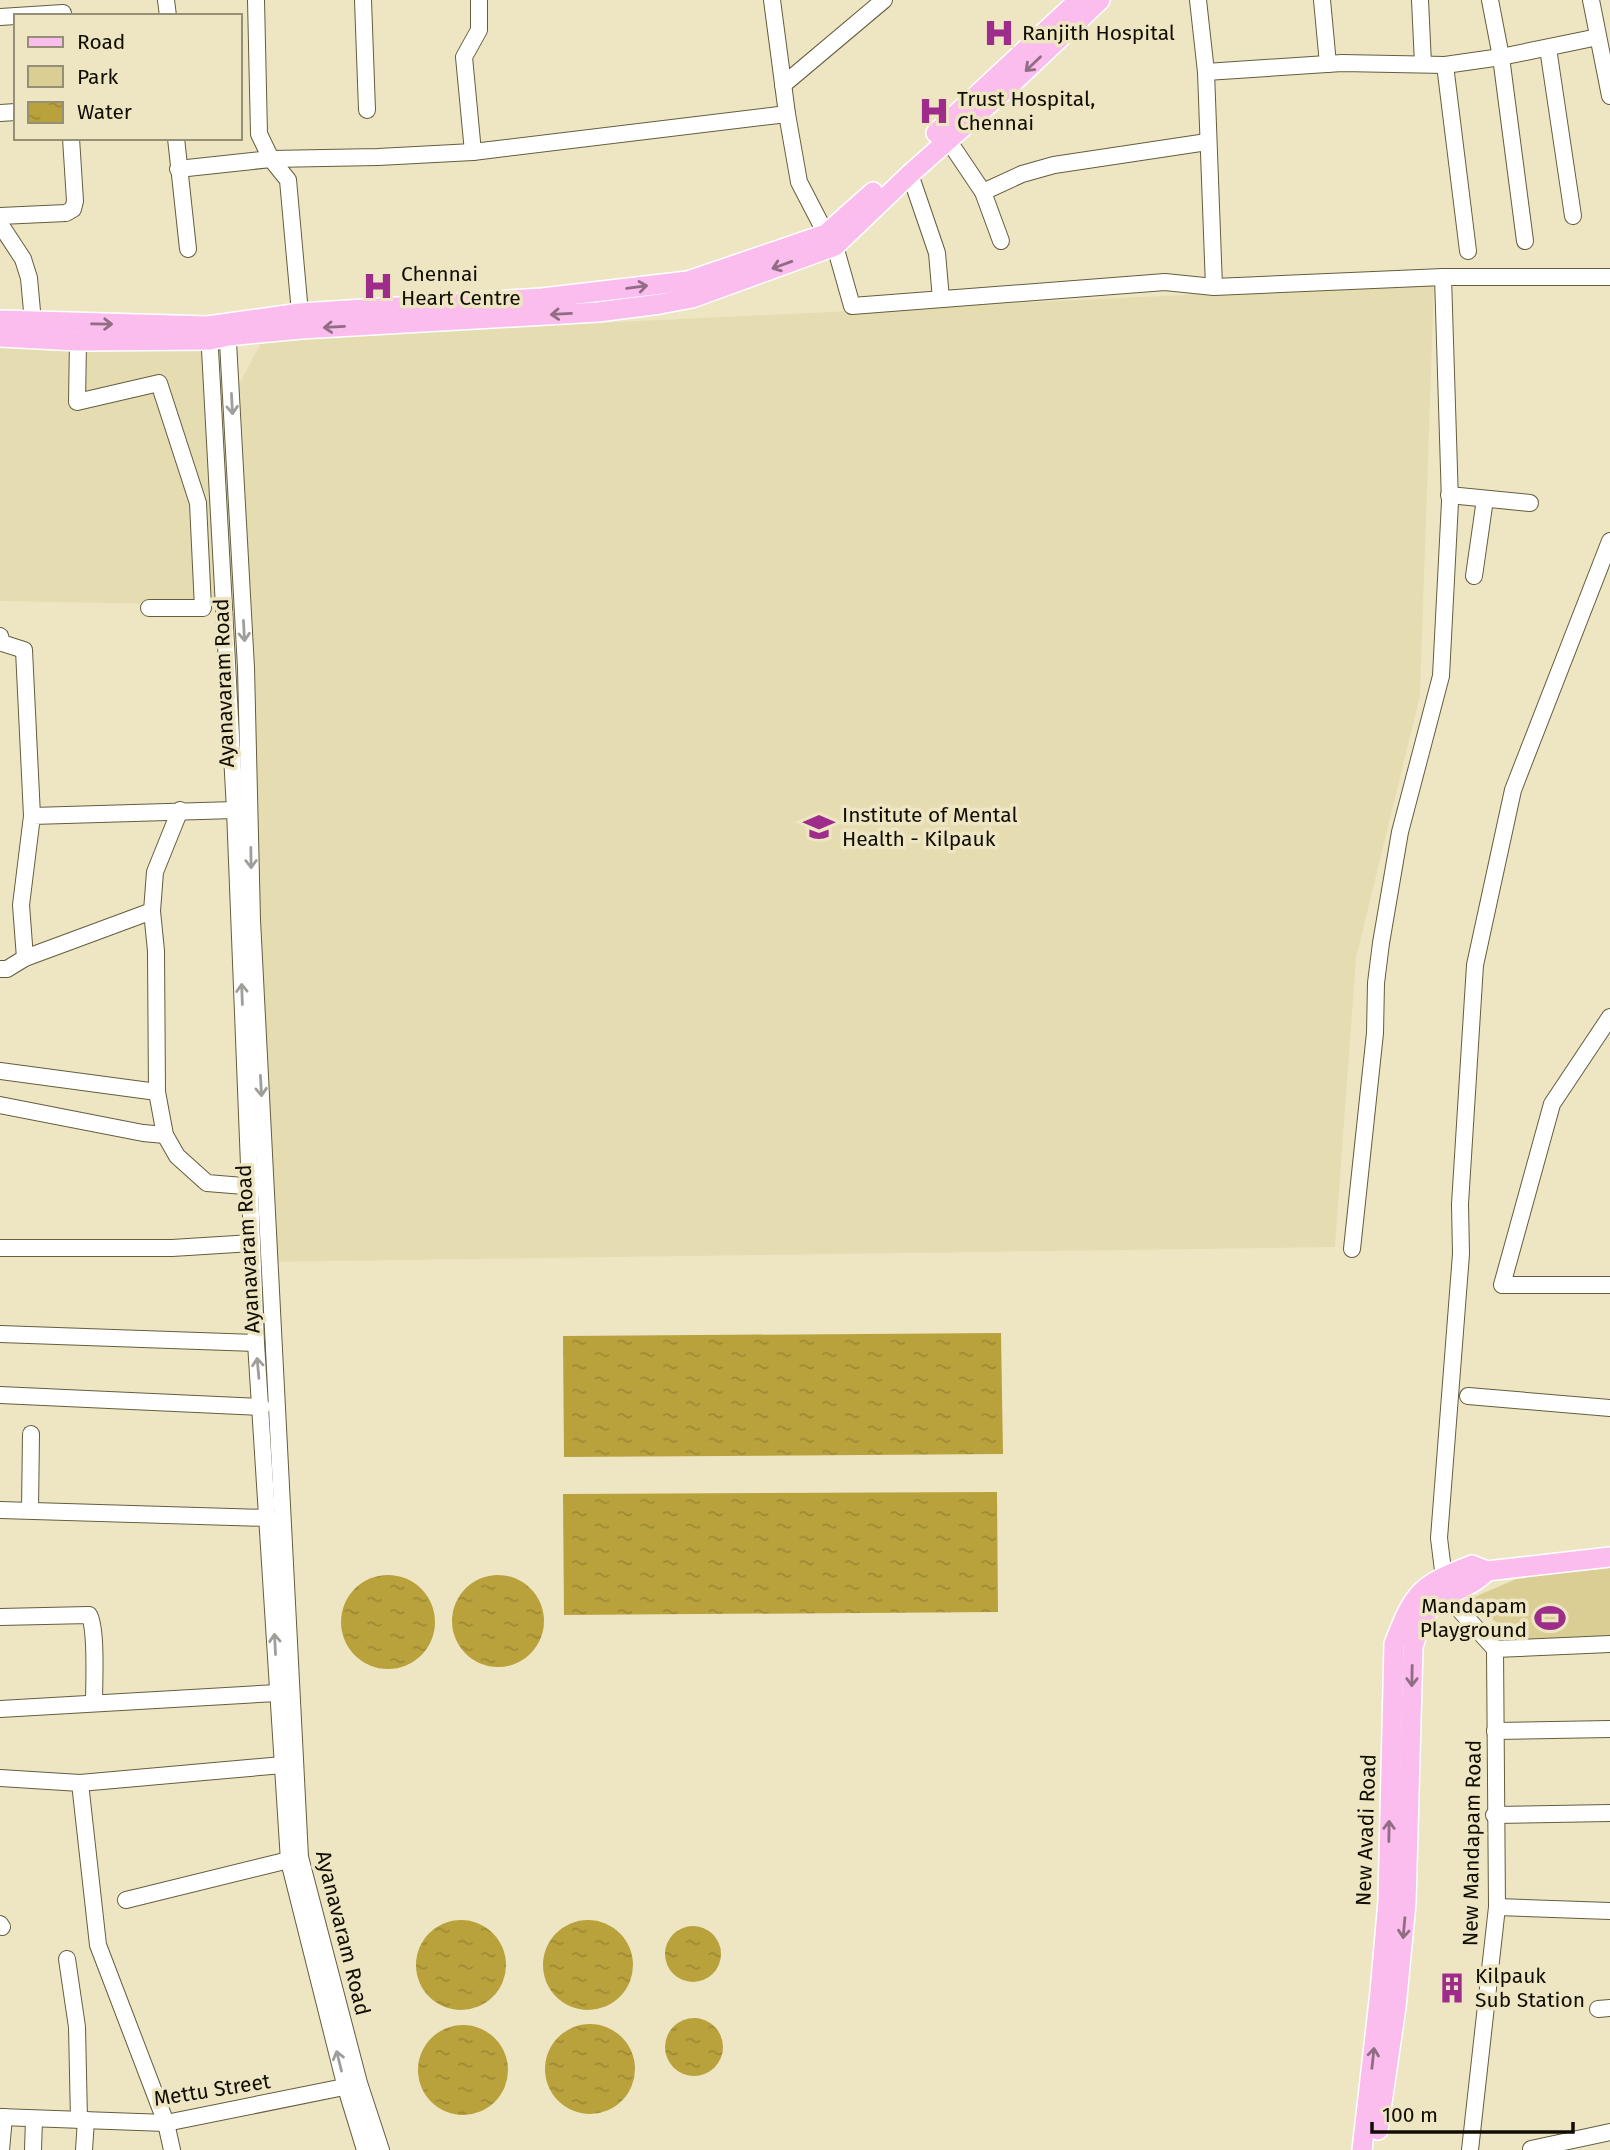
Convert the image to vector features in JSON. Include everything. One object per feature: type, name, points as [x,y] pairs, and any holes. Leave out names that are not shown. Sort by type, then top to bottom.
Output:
[{"type":"main road","points":[[0,320],[218,331],[300,313],[542,298],[688,281],[830,240],[1079,0]]},
{"type":"main road","points":[[0,337],[78,341],[218,331],[301,329],[598,312],[692,298],[830,240],[1007,88],[1100,0]]},
{"type":"main road","name":"New Avadi Road","points":[[1362,2150],[1388,1901],[1394,1644],[1409,1605],[1428,1585],[1478,1581],[1487,1571],[1610,1557]]},
{"type":"main road","name":"New Avadi Road","points":[[1375,2150],[1396,2007],[1406,1903],[1413,1646],[1425,1615],[1446,1585]]},
{"type":"street","points":[[256,0],[259,134],[271,159],[288,180],[300,313]]},
{"type":"street","points":[[363,0],[368,110]]},
{"type":"street","points":[[473,152],[464,57],[479,30],[479,0]]},
{"type":"street","points":[[772,0],[786,114],[799,182],[830,240],[852,306],[1165,282],[1214,287],[1443,277],[1610,276]]},
{"type":"street","points":[[783,85],[884,0]]},
{"type":"street","points":[[1198,0],[1206,72],[1214,287]]},
{"type":"street","points":[[1322,0],[1328,64]]},
{"type":"street","points":[[1420,0],[1423,64]]},
{"type":"street","points":[[1490,0],[1501,57],[1525,241]]},
{"type":"street","points":[[1591,0],[1610,96]]},
{"type":"street","points":[[24,14],[63,9]]},
{"type":"street","points":[[1206,72],[1328,64],[1445,65],[1501,57],[1598,37]]},
{"type":"street","points":[[1548,48],[1573,216]]},
{"type":"street","points":[[1445,65],[1468,251]]},
{"type":"street","points":[[178,169],[271,159],[473,152],[786,114]]},
{"type":"street","points":[[948,139],[984,192],[1001,241]]},
{"type":"street","points":[[0,216],[66,213],[72,209],[75,201],[71,140]]},
{"type":"street","points":[[176,140],[188,249]]},
{"type":"street","points":[[984,192],[1022,174],[1054,164],[1207,142]]},
{"type":"street","points":[[910,174],[937,253],[941,299]]},
{"type":"street","points":[[0,224],[23,259],[29,278],[33,323]]},
{"type":"street","points":[[1352,1249],[1376,1034],[1376,984],[1381,943],[1400,832],[1441,676],[1450,495],[1443,277]]},
{"type":"street","name":"Ayanavaram Road","points":[[218,331],[249,1187],[277,1693],[295,1859],[353,2086],[365,2150]]},
{"type":"street","name":"Ayanavaram Road","points":[[218,331],[246,668],[252,920],[295,1859]]},
{"type":"street","points":[[78,341],[77,402],[159,383],[198,503],[203,608],[149,608]]},
{"type":"street","points":[[1450,495],[1530,503]]},
{"type":"street","points":[[1474,576],[1485,499]]},
{"type":"street","points":[[1610,541],[1513,790],[1475,965],[1460,1205],[1461,1255],[1439,1538],[1446,1585],[1494,1649],[1610,1644]]},
{"type":"street","points":[[0,636],[2,643],[24,650],[32,816],[21,905],[25,958]]},
{"type":"street","points":[[180,810],[155,872],[152,911],[156,951],[157,1092],[165,1135],[177,1156],[207,1183],[266,1187]]},
{"type":"street","points":[[32,816],[235,810]]},
{"type":"street","points":[[0,969],[6,969],[25,958],[152,911]]},
{"type":"street","points":[[1610,1017],[1552,1104],[1502,1285],[1610,1285]]},
{"type":"street","points":[[0,1071],[157,1092]]},
{"type":"street","points":[[0,1105],[165,1135]]},
{"type":"street","points":[[0,1248],[172,1248],[252,1243]]},
{"type":"street","points":[[0,1335],[256,1343]]},
{"type":"street","points":[[0,1395],[262,1407]]},
{"type":"street","points":[[1468,1396],[1610,1408]]},
{"type":"street","points":[[30,1510],[31,1434]]},
{"type":"street","points":[[0,1510],[267,1518]]},
{"type":"street","points":[[0,1617],[89,1615],[93,1632],[94,1703]]},
{"type":"street","name":"New Mandapam Road","points":[[1469,2150],[1497,1907],[1494,1649]]},
{"type":"street","points":[[0,1709],[277,1693]]},
{"type":"street","points":[[1495,1731],[1610,1729]]},
{"type":"street","points":[[0,1778],[80,1783],[283,1765]]},
{"type":"street","points":[[80,1783],[98,1945],[166,2123],[172,2150]]},
{"type":"street","points":[[1494,1815],[1610,1813]]},
{"type":"street","points":[[126,1900],[295,1859]]},
{"type":"street","points":[[1497,1907],[1610,1911]]},
{"type":"street","points":[[67,1959],[77,2027],[84,2150]]},
{"type":"street","name":"Ayanavaram Road","points":[[353,2086],[381,2150]]},
{"type":"street","name":"Mettu Street","points":[[2,2117],[166,2123],[353,2086]]},
{"type":"street","points":[[1,2150],[2,2117]]},
{"type":"street","points":[[33,2150],[34,2119]]},
{"type":"street","points":[[1531,2149],[1610,2132]]},
{"type":"shaded area","name":"Institute of Mental Health - Kilpauk","points":[[1434,283],[1420,696],[1356,958],[1335,1247],[266,1262],[236,390],[263,339]]},
{"type":"shaded area","points":[[0,345],[206,350],[216,605],[0,601]]},
{"type":"green space","name":"Mandapam Playground","points":[[1610,1568],[1610,1636],[1525,1641],[1465,1601],[1523,1576]]},
{"type":"water","points":[[1001,1333],[1003,1454],[564,1457],[563,1336]]},
{"type":"water","points":[[997,1492],[998,1612],[564,1615],[563,1494]]},
{"type":"water","points":[[388,1575],[406,1578],[421,1589],[432,1604],[435,1622],[432,1640],[421,1655],[406,1666],[388,1669],[370,1666],[355,1655],[344,1640],[341,1622],[344,1604],[355,1589],[370,1578]]},
{"type":"water","points":[[498,1575],[516,1579],[530,1589],[540,1603],[544,1621],[540,1639],[530,1653],[516,1663],[498,1667],[480,1663],[466,1653],[456,1639],[452,1621],[456,1603],[466,1589],[480,1579]]},
{"type":"water","points":[[461,1920],[486,1928],[498,1940],[506,1965],[498,1990],[486,2002],[461,2010],[436,2002],[424,1990],[416,1965],[424,1940],[436,1928]]},
{"type":"water","points":[[588,1920],[613,1928],[625,1940],[633,1965],[625,1990],[613,2002],[588,2010],[563,2002],[551,1990],[543,1965],[551,1940],[563,1928]]},
{"type":"water","points":[[688,1926],[698,1926],[713,1934],[719,1943],[719,1965],[713,1974],[698,1982],[688,1982],[670,1970],[665,1959],[665,1949],[677,1931]]},
{"type":"water","points":[[688,2018],[700,2018],[715,2026],[723,2041],[723,2053],[715,2068],[700,2076],[688,2076],[673,2068],[665,2053],[665,2041],[673,2026]]},
{"type":"water","points":[[590,2024],[615,2032],[627,2044],[635,2069],[627,2094],[615,2106],[590,2114],[565,2106],[553,2094],[545,2069],[553,2044],[565,2032]]},
{"type":"water","points":[[463,2025],[488,2033],[500,2045],[508,2070],[500,2095],[488,2107],[463,2115],[438,2107],[426,2095],[418,2070],[426,2045],[438,2033]]},
{"type":"place","name":"Ranjith Hospital","points":[[999,33]]},
{"type":"place","name":"Trust Hospital, Chennai","points":[[934,111]]},
{"type":"place","name":"Chennai Heart Centre","points":[[378,286]]},
{"type":"place","name":"Institute of Mental Health - Kilpauk","points":[[819,827]]},
{"type":"place","name":"Mandapam Playground","points":[[1550,1618]]},
{"type":"place","name":"Kilpauk Sub Station","points":[[1452,1988]]}]
